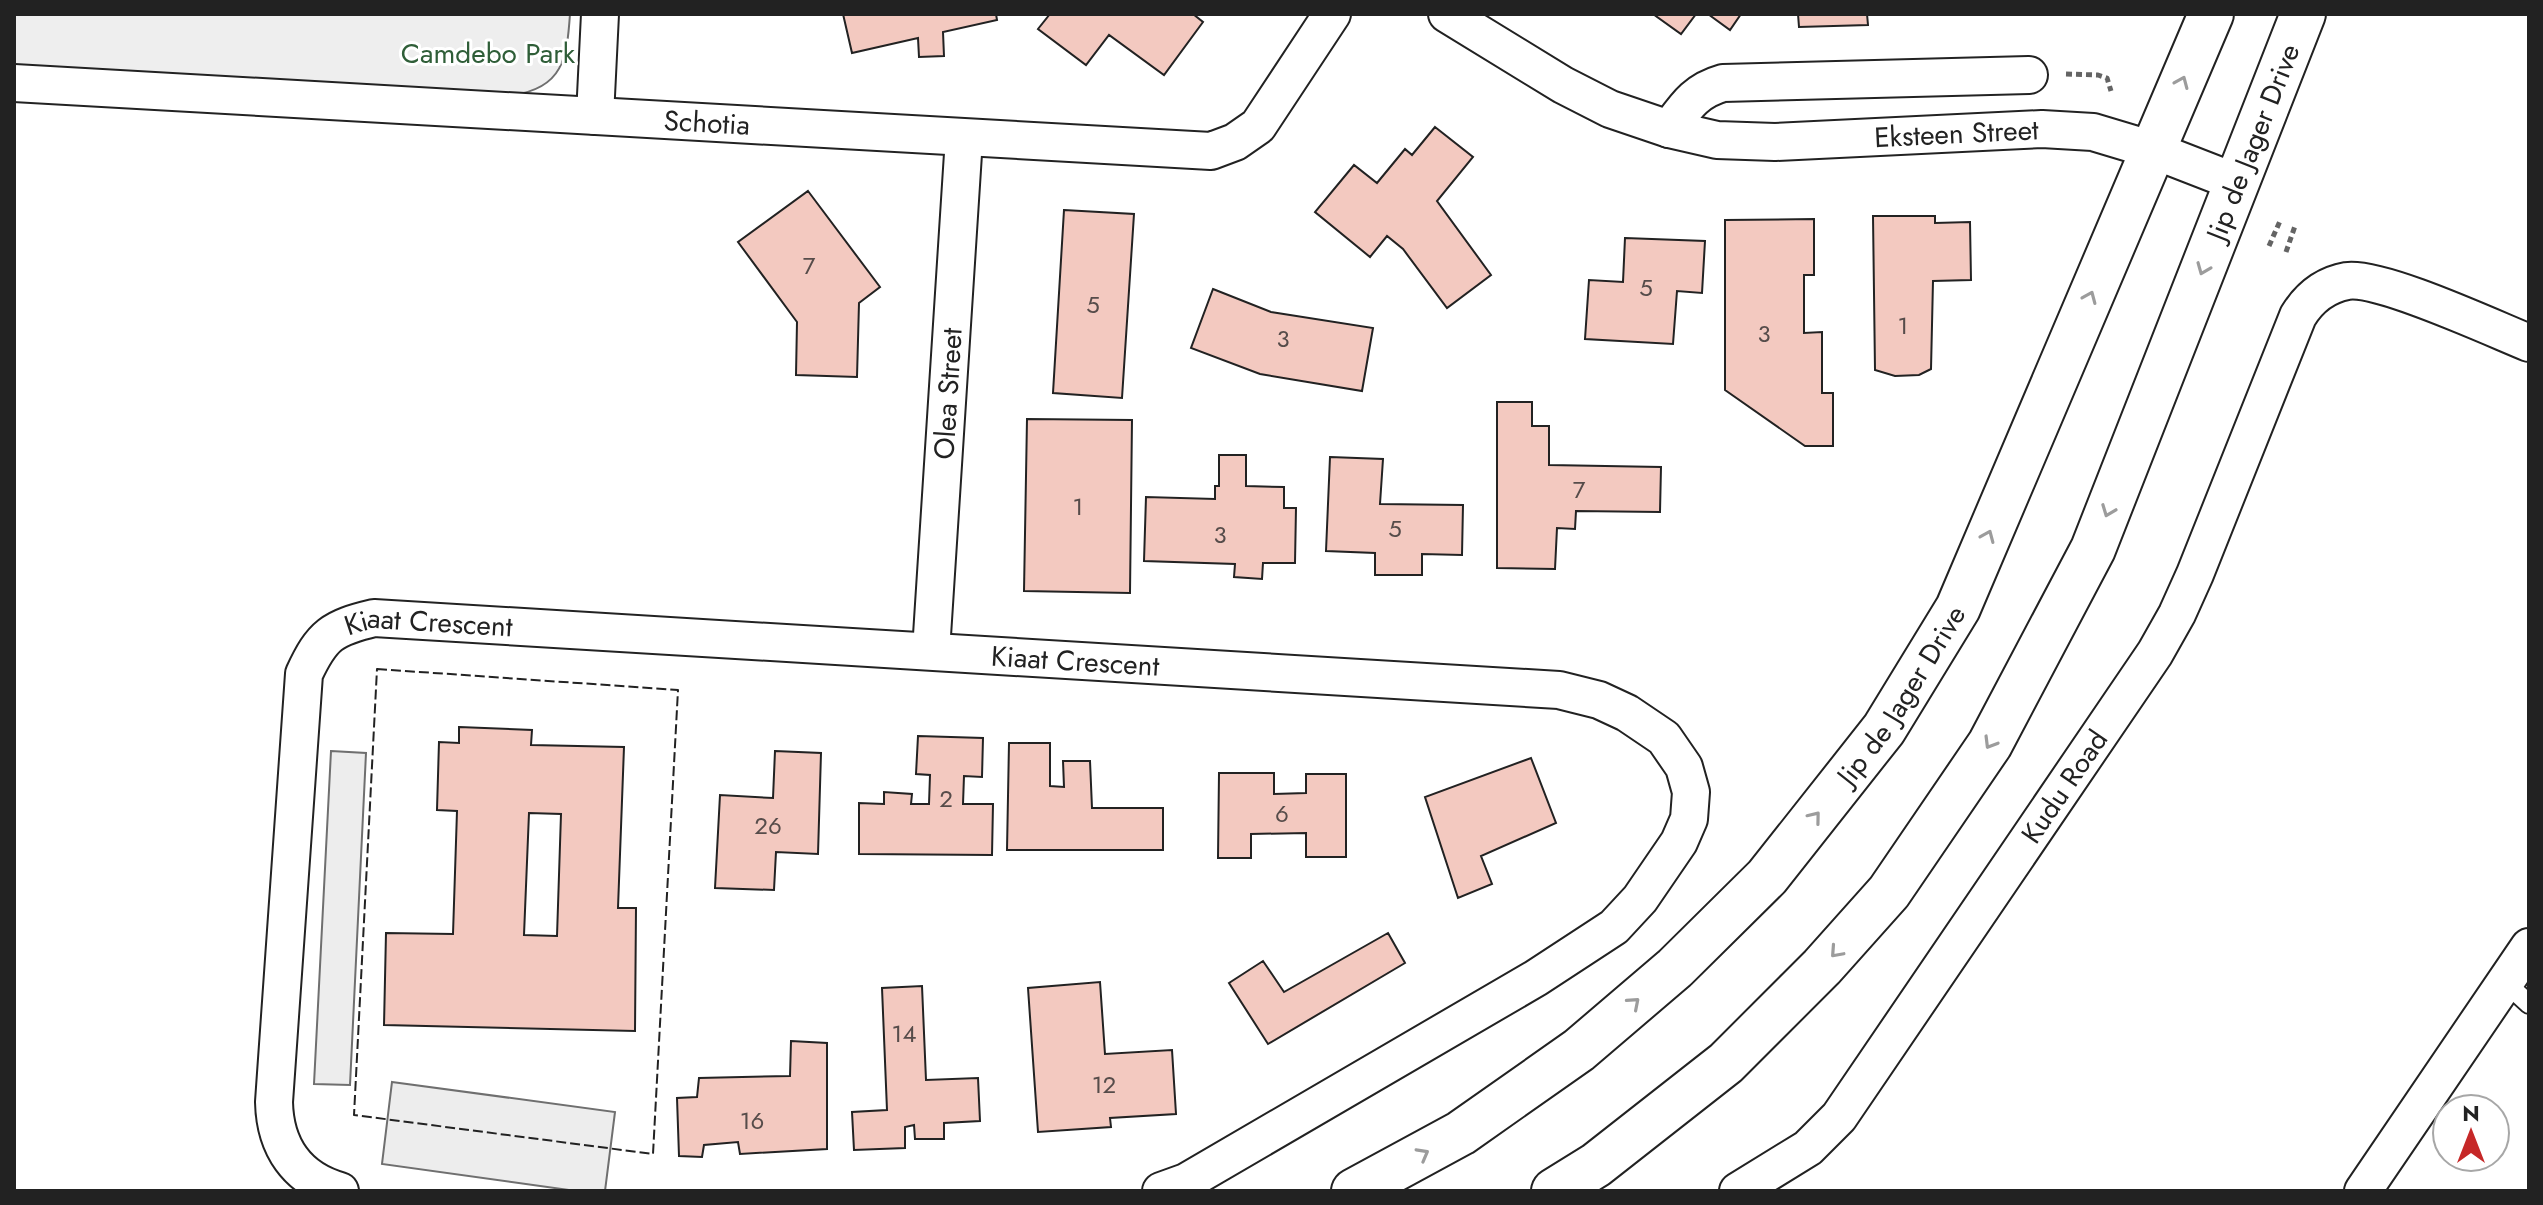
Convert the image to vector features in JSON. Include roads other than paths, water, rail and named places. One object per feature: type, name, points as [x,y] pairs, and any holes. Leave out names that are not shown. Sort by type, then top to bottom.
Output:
[{"type":"main road","name":"Jip de Jager Drive","points":[[1354,1191],[1461,1133],[1579,1050],[1675,968],[1767,877],[1884,729],[1958,608],[2211,14]]},
{"type":"main road","name":"Jip de Jager Drive","points":[[1554,1191],[1596,1165],[1726,1063],[1822,967],[1889,892],[1990,744],[2093,549],[2303,14]]},
{"type":"street","points":[[595,116],[600,14]]},
{"type":"street","name":"Schotia","points":[[14,83],[1211,151],[1235,142],[1258,126],[1332,14]]},
{"type":"street","name":"Eksteen Street","points":[[1447,14],[1563,85],[1610,109],[1669,129],[1717,140],[1775,142],[2042,129],[2093,132],[2153,150],[2238,183]]},
{"type":"street","name":"Eksteen Street","points":[[1669,129],[1690,101],[1705,88],[1723,83],[2029,75]]},
{"type":"street","name":"Olea Street","points":[[931,651],[964,138]]},
{"type":"street","name":"Kudu Road","points":[[1738,1191],[1791,1161],[1839,1117],[2155,653],[2195,574],[2305,305],[2324,289],[2349,281],[2365,281],[2529,343]]},
{"type":"street","name":"Kiaat Crescent","points":[[340,1191],[310,1179],[297,1168],[278,1137],[274,1111],[304,674],[317,645],[343,625],[374,618],[1559,690],[1599,700],[1627,713],[1664,738],[1684,767],[1691,792],[1689,819],[1679,842],[1640,899],[1614,927],[1536,978],[1186,1182],[1161,1191]]},
{"type":"street","points":[[2363,1191],[2517,993],[2529,947]]},
{"type":"park label","name":"Camdebo Park","points":[[488,53]]}]
